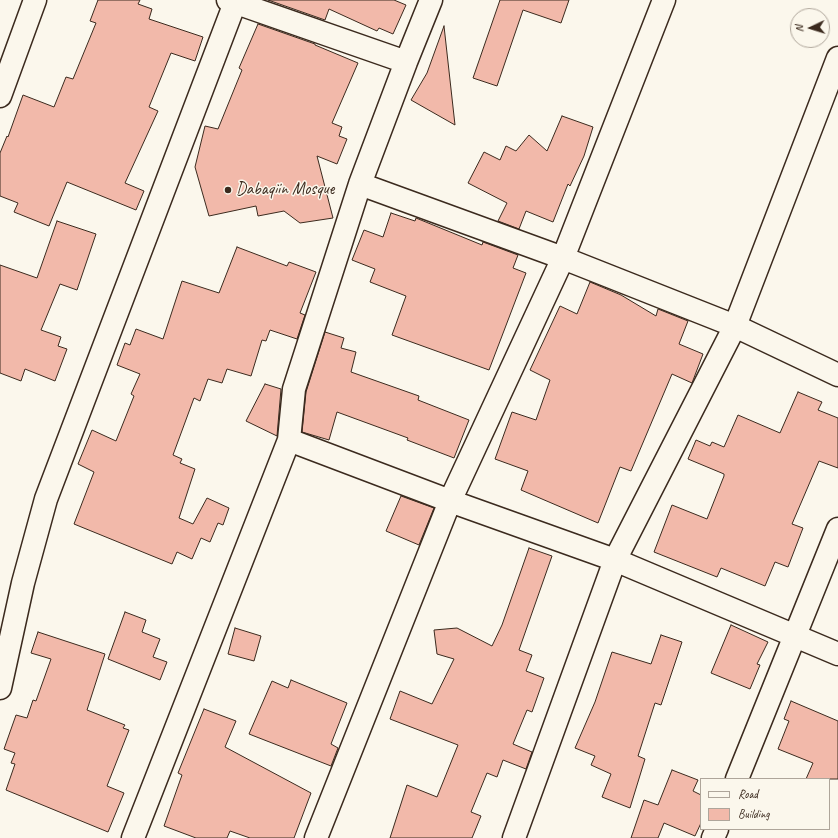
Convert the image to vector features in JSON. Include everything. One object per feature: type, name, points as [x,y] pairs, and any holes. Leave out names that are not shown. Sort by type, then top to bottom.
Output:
[{"type":"street","points":[[0,96],[35,0]]},
{"type":"street","points":[[133,838],[289,440],[294,389],[360,184],[431,0]]},
{"type":"street","points":[[316,838],[450,501],[563,258],[664,0]]},
{"type":"street","points":[[1,681],[22,583],[46,499],[233,1],[406,62]]},
{"type":"street","points":[[514,838],[615,560],[735,326],[838,58]]},
{"type":"street","points":[[360,184],[563,258],[735,326],[838,375]]},
{"type":"street","points":[[289,440],[450,501],[615,560],[838,654]]},
{"type":"street","points":[[737,778],[838,529]]},
{"type":"building","points":[[98,0],[140,0],[138,4],[152,9],[149,19],[203,37],[195,61],[171,53],[149,107],[158,111],[125,183],[144,191],[136,210],[67,182],[49,226],[14,212],[18,203],[0,196],[0,153],[7,136],[8,137],[23,95],[54,107],[66,77],[73,79],[96,23],[90,21]]},
{"type":"building","points":[[268,0],[394,0],[406,5],[393,34],[379,28],[377,31],[329,9],[325,20]]},
{"type":"building","points":[[500,0],[569,0],[561,23],[523,10],[497,86],[473,78]]},
{"type":"building","points":[[258,24],[315,44],[358,63],[332,123],[342,127],[339,136],[347,139],[337,164],[317,156],[333,218],[300,223],[284,211],[258,216],[256,206],[209,216],[195,167],[205,126],[218,129],[242,70],[239,68]]},
{"type":"building","points":[[444,26],[455,125],[411,100],[427,73]]},
{"type":"building","points":[[562,116],[593,127],[584,156],[570,186],[568,184],[553,222],[526,211],[519,229],[498,221],[507,203],[468,183],[484,152],[500,160],[506,146],[516,151],[529,135],[547,151]]},
{"type":"building","points":[[391,213],[415,221],[416,218],[482,245],[483,242],[518,255],[513,268],[526,273],[489,370],[392,335],[406,296],[370,282],[375,269],[352,260],[364,230],[383,237]]},
{"type":"building","points":[[57,221],[96,234],[77,290],[60,284],[41,330],[61,337],[58,346],[67,349],[55,381],[25,369],[21,381],[0,373],[0,265],[37,278]]},
{"type":"building","points":[[237,247],[287,266],[289,262],[316,272],[300,313],[305,315],[297,339],[270,330],[266,341],[262,340],[251,376],[227,369],[222,383],[208,379],[200,401],[194,398],[173,455],[182,459],[180,463],[195,469],[179,518],[193,524],[207,498],[229,508],[223,525],[218,523],[210,542],[201,538],[192,559],[177,552],[172,564],[74,524],[94,472],[78,464],[92,430],[116,441],[134,396],[131,394],[140,374],[117,365],[125,343],[130,345],[136,329],[163,339],[182,281],[219,293]]},
{"type":"building","points":[[590,282],[621,295],[656,316],[658,309],[688,321],[679,344],[703,354],[692,383],[672,374],[631,471],[620,467],[598,523],[521,490],[528,471],[495,459],[512,412],[536,420],[550,380],[530,370],[560,306],[577,314]]},
{"type":"building","points":[[325,332],[344,338],[341,348],[356,352],[351,372],[419,396],[418,400],[469,420],[454,458],[407,440],[408,438],[337,412],[329,440],[302,432],[306,392]]},
{"type":"building","points":[[265,384],[281,389],[277,436],[246,421]]},
{"type":"building","points":[[798,392],[822,402],[818,410],[838,418],[838,468],[819,461],[792,524],[803,528],[788,567],[775,562],[765,586],[721,568],[717,577],[654,552],[672,505],[707,519],[724,476],[724,474],[688,459],[696,440],[710,446],[712,442],[724,447],[738,415],[780,433]]},
{"type":"building","points":[[401,496],[434,508],[419,545],[386,531]]},
{"type":"building","points":[[529,548],[552,556],[519,650],[532,655],[526,671],[544,678],[532,712],[527,710],[513,744],[532,752],[526,769],[503,760],[497,777],[487,773],[471,812],[481,816],[472,838],[390,838],[407,785],[437,797],[458,745],[390,719],[400,691],[432,704],[454,659],[437,654],[434,630],[457,628],[492,646],[502,625]]},
{"type":"building","points":[[125,612],[146,620],[142,632],[160,639],[153,657],[167,662],[160,680],[108,659]]},
{"type":"building","points":[[731,625],[768,642],[757,664],[760,665],[750,689],[711,673]]},
{"type":"building","points":[[235,628],[261,636],[254,661],[228,654]]},
{"type":"building","points":[[38,632],[105,654],[87,710],[125,725],[123,728],[129,730],[107,786],[124,793],[108,832],[6,790],[15,764],[11,763],[15,753],[4,749],[16,715],[27,718],[33,700],[36,701],[51,659],[31,653]]},
{"type":"building","points":[[661,635],[682,642],[661,705],[655,703],[638,756],[645,759],[630,808],[602,797],[611,774],[591,765],[595,756],[575,748],[595,702],[612,652],[651,664]]},
{"type":"building","points":[[291,680],[347,703],[331,744],[338,748],[331,766],[249,734],[272,681],[288,688]]},
{"type":"building","points":[[791,701],[838,721],[838,779],[806,778],[813,763],[778,749],[789,721],[784,719]]},
{"type":"building","points":[[204,709],[236,721],[225,747],[311,793],[294,838],[250,838],[230,831],[227,838],[196,838],[164,826],[182,775],[178,773]]},
{"type":"building","points":[[672,770],[698,780],[693,791],[700,794],[700,825],[695,836],[664,823],[658,838],[631,838],[644,800],[658,805]]},
{"type":"place","name":"Dabaqiin Mosque","points":[[228,190]]}]
